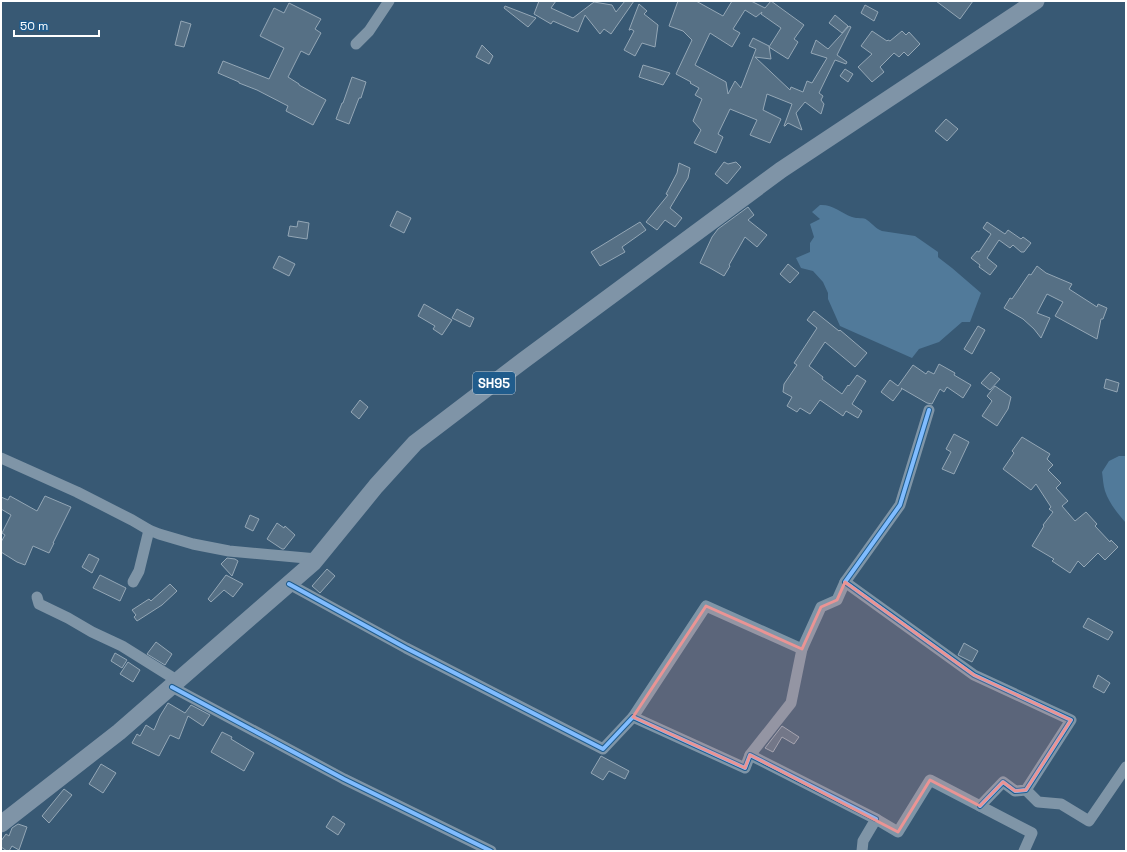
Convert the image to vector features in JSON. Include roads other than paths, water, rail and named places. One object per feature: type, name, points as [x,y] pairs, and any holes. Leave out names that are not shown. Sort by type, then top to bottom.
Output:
[{"type":"main road","name":"SH95","points":[[1,824],[119,732],[289,584],[316,559],[376,486],[415,443],[524,360],[781,170],[1036,1]]},
{"type":"street","points":[[356,44],[369,31],[389,1]]},
{"type":"street","points":[[633,717],[745,768],[750,755],[791,703],[802,649],[821,607],[837,600],[845,582],[900,505],[929,410]]},
{"type":"street","points":[[1,458],[77,492],[159,534],[193,544],[229,551],[316,559]]},
{"type":"street","points":[[133,582],[139,571],[149,530]]},
{"type":"street","points":[[845,582],[974,675],[1071,720],[1026,790]]},
{"type":"street","points":[[289,584],[406,648],[603,749],[633,717],[706,606],[802,649]]},
{"type":"street","points":[[37,597],[39,604],[122,646],[175,684],[344,779],[491,851]]},
{"type":"street","points":[[750,755],[876,819],[898,832],[930,780],[1032,834],[1024,851]]},
{"type":"street","points":[[1026,790],[1038,802],[1061,804],[1089,821],[1126,767]]},
{"type":"street","points":[[980,806],[1003,782],[1015,791],[1026,790]]},
{"type":"street","points":[[862,851],[863,841],[876,819]]},
{"type":"water","points":[[820,205],[832,207],[852,217],[866,219],[882,231],[915,236],[938,252],[939,258],[981,293],[970,322],[962,322],[939,342],[919,349],[912,358],[840,326],[828,299],[828,293],[823,282],[813,271],[801,268],[796,258],[810,252],[810,243],[814,237],[810,224],[820,219],[812,212]]},
{"type":"water","points":[[1119,456],[1126,456],[1126,523],[1109,500],[1104,486],[1102,472],[1109,461]]}]
